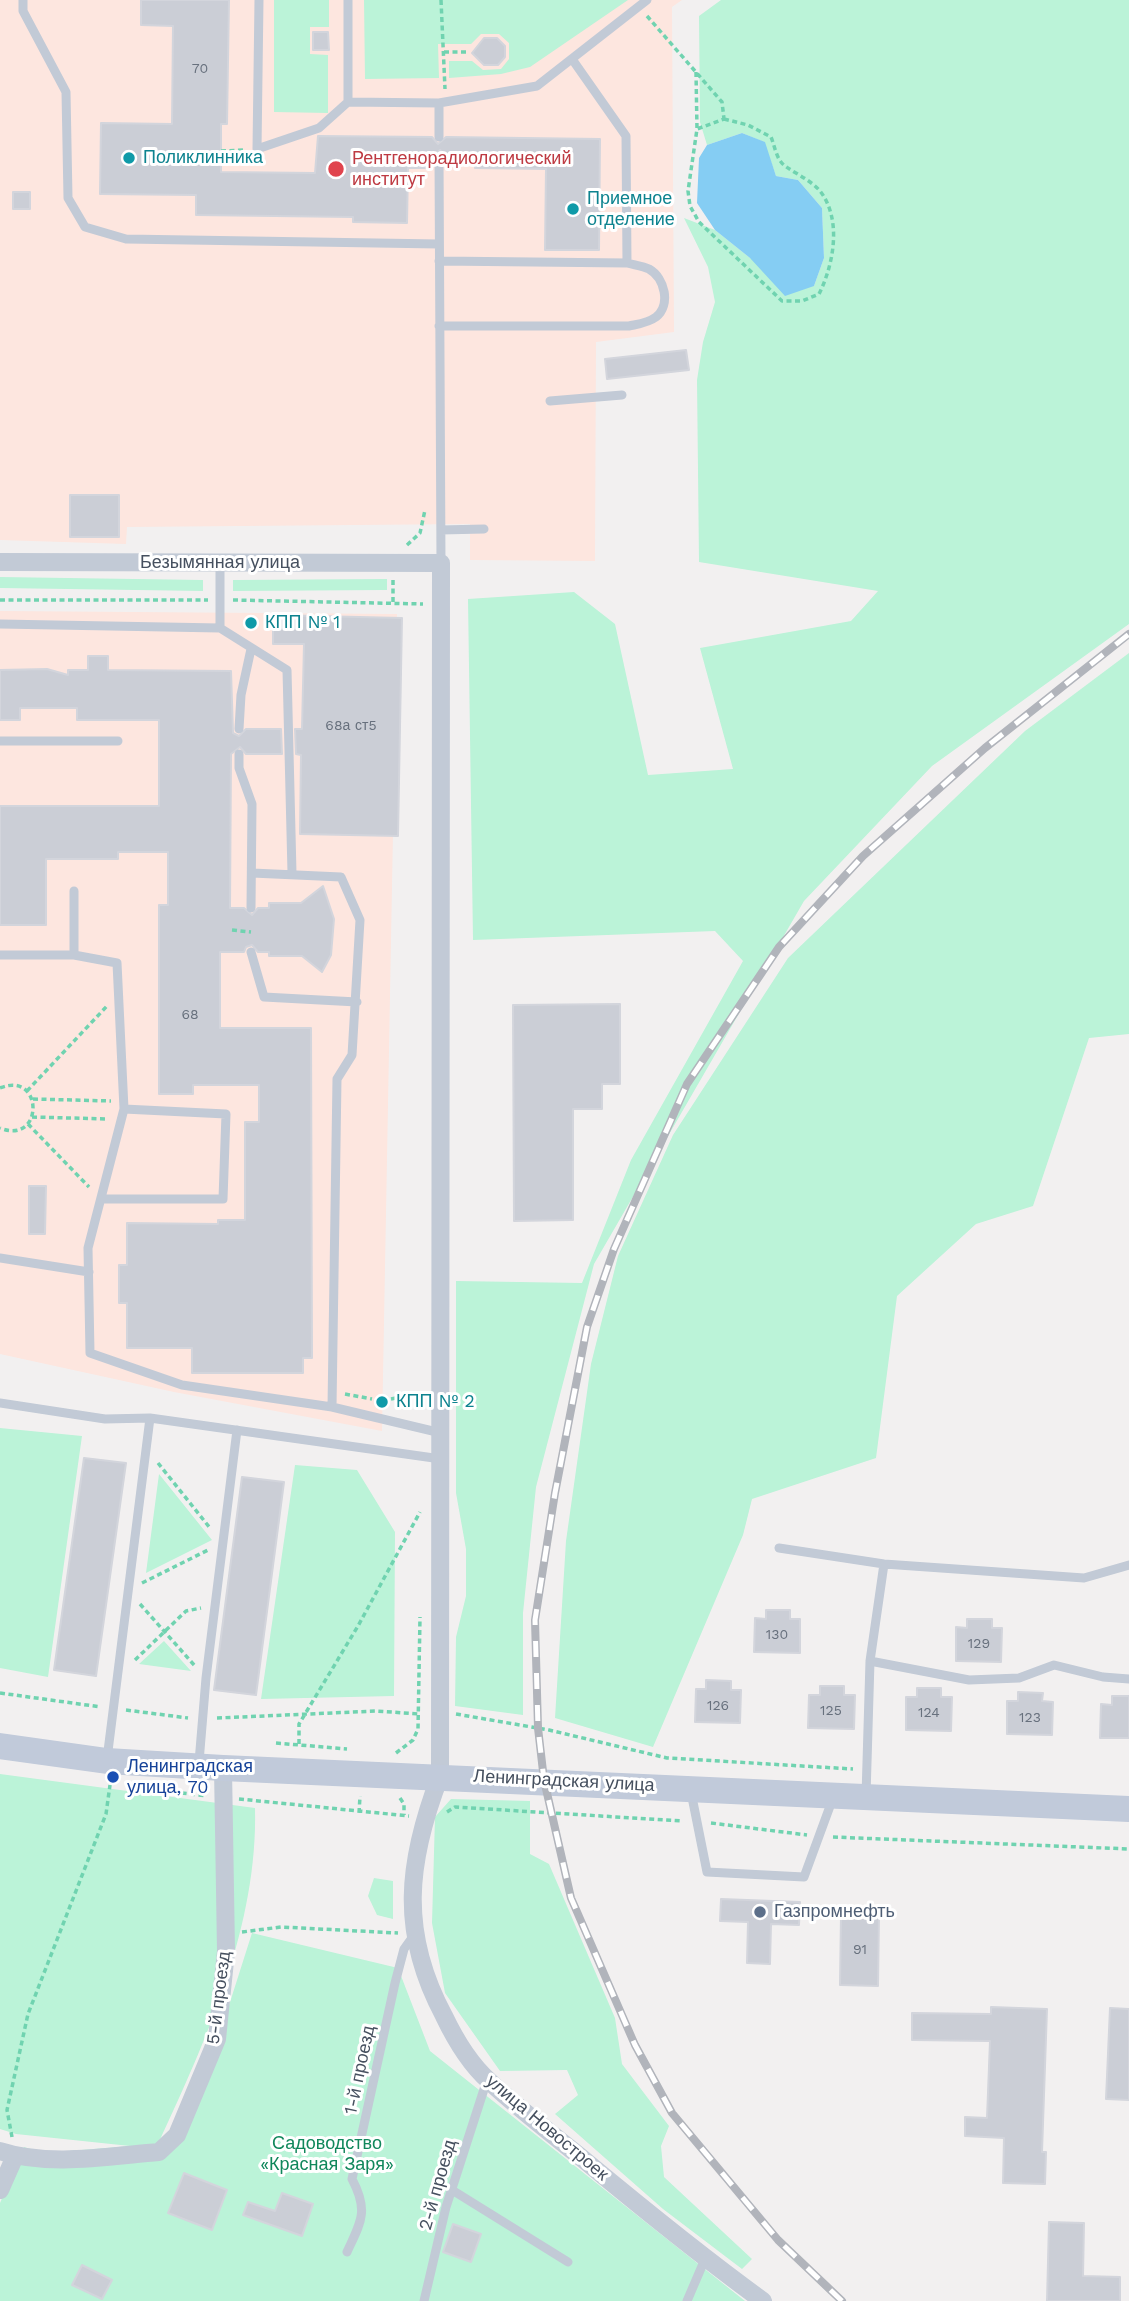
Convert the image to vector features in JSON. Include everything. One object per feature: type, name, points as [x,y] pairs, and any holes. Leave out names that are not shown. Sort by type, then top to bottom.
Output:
[{"type":"main road","name":"Ленинградская улица","points":[[0,1746],[107,1761],[211,1767],[1129,1809]]},
{"type":"street","name":"Безымянная улица","points":[[0,562],[441,563]]},
{"type":"street","points":[[440,1776],[441,563]]},
{"type":"street","name":"5-й проезд","points":[[7,2154],[72,2158],[159,2152],[177,2135],[217,2039],[225,1934],[223,1797],[211,1767]]},
{"type":"street","name":"улица Новостроек","points":[[440,1776],[421,1827],[415,1862],[414,1935],[429,1988],[456,2039],[487,2080],[705,2259],[763,2301]]},
{"type":"street","points":[[0,2190],[7,2154]]},
{"type":"lane","points":[[23,0],[23,11],[66,92],[68,198],[85,227],[126,239],[439,244]]},
{"type":"lane","points":[[258,0],[257,149],[319,128],[348,102],[442,103],[537,86],[647,0]]},
{"type":"lane","points":[[348,0],[348,102]]},
{"type":"lane","points":[[572,60],[626,136],[627,263]]},
{"type":"lane","points":[[439,137],[442,103]]},
{"type":"lane","points":[[439,157],[441,563]]},
{"type":"lane","points":[[439,261],[627,263],[649,268],[661,280],[665,300],[659,316],[647,323],[629,326],[439,326]]},
{"type":"lane","points":[[550,401],[622,395]]},
{"type":"lane","points":[[441,530],[484,529]]},
{"type":"lane","points":[[220,563],[220,628]]},
{"type":"lane","points":[[0,624],[220,628],[286,670],[292,873]]},
{"type":"lane","points":[[239,729],[241,695],[251,649]]},
{"type":"lane","points":[[0,741],[118,741]]},
{"type":"lane","points":[[239,754],[239,768],[252,804],[251,908]]},
{"type":"lane","points":[[252,873],[341,877],[360,920],[352,1055],[337,1079],[332,1406]]},
{"type":"lane","points":[[74,891],[74,955]]},
{"type":"lane","points":[[251,952],[264,997],[357,1002]]},
{"type":"lane","points":[[0,955],[74,955],[117,962],[124,1105],[88,1248],[90,1353],[182,1385],[332,1406],[440,1433]]},
{"type":"lane","points":[[100,1199],[223,1199],[226,1114],[124,1105]]},
{"type":"lane","points":[[0,1258],[89,1272]]},
{"type":"lane","points":[[0,1403],[105,1419],[150,1418],[440,1459]]},
{"type":"lane","points":[[107,1761],[115,1678],[150,1418]]},
{"type":"lane","points":[[211,1767],[205,1678],[237,1430]]},
{"type":"lane","points":[[779,1548],[884,1564],[1084,1578],[1129,1565]]},
{"type":"lane","points":[[866,1797],[869,1769],[870,1661],[884,1564]]},
{"type":"lane","points":[[870,1661],[969,1680],[1019,1678],[1054,1665],[1103,1677],[1129,1679]]},
{"type":"lane","points":[[690,1787],[707,1872],[804,1878],[835,1794]]},
{"type":"lane","name":"1-й проезд","points":[[346,2252],[363,2218],[361,2196],[352,2179],[395,1983],[404,1949],[414,1935]]},
{"type":"lane","name":"2-й проезд","points":[[424,2301],[452,2190],[487,2080]]},
{"type":"lane","points":[[452,2190],[568,2262]]},
{"type":"lane","points":[[687,2301],[705,2259]]},
{"type":"path","points":[[441,0],[444,52],[442,103]]},
{"type":"path","points":[[638,6],[722,102],[724,119]]},
{"type":"path","points":[[444,52],[468,52]]},
{"type":"path","points":[[696,72],[698,130],[688,191],[690,206],[699,222],[782,301],[802,301],[819,294],[827,279],[832,254],[832,211],[820,192],[802,174],[782,163],[771,137],[748,125],[724,119],[698,130]]},
{"type":"path","points":[[221,151],[257,149]]},
{"type":"path","points":[[393,602],[392,550],[403,548],[420,533],[425,503]]},
{"type":"path","points":[[0,600],[423,602],[423,616]]},
{"type":"path","points":[[232,930],[251,932]]},
{"type":"path","points":[[27,1091],[118,993]]},
{"type":"path","points":[[0,1088],[12,1085],[27,1091],[33,1099],[32,1117],[28,1124],[11,1131],[0,1128]]},
{"type":"path","points":[[33,1099],[124,1105]]},
{"type":"path","points":[[32,1117],[121,1119]]},
{"type":"path","points":[[28,1124],[100,1199]]},
{"type":"path","points":[[332,1391],[372,1399]]},
{"type":"path","points":[[420,1429],[421,1393]]},
{"type":"path","points":[[391,1399],[421,1393],[440,1393]]},
{"type":"path","points":[[146,1448],[222,1543],[127,1590],[205,1678]]},
{"type":"path","points":[[420,1501],[420,1526]]},
{"type":"path","points":[[299,1744],[299,1724],[420,1512]]},
{"type":"path","points":[[392,1754],[404,1749],[418,1729],[420,1606]]},
{"type":"path","points":[[115,1678],[186,1611],[197,1607],[214,1609]]},
{"type":"path","points":[[453,1714],[549,1730],[667,1758],[869,1769]]},
{"type":"path","points":[[276,1743],[357,1751]]},
{"type":"path","points":[[7,2154],[7,2110],[28,2014],[106,1814],[109,1784],[359,1813],[409,1816]]},
{"type":"path","points":[[359,1813],[360,1790]]},
{"type":"path","points":[[441,1822],[445,1813],[455,1807],[697,1822],[819,1836],[1129,1849]]},
{"type":"path","points":[[225,1934],[281,1927],[360,1929],[414,1935]]},
{"type":"shaded area","name":"Рентгенорадиологический институт","points":[[0,0],[682,0],[672,7],[674,332],[596,342],[595,561],[470,560],[470,524],[127,527],[126,544],[0,540]]},
{"type":"shaded area","points":[[0,611],[397,614],[382,1431],[174,1392],[0,1354]]},
{"type":"green space","points":[[274,0],[329,0],[329,27],[310,27],[310,54],[328,55],[328,113],[274,112]]},
{"type":"green space","points":[[364,0],[628,0],[530,67],[501,74],[449,78],[449,61],[472,61],[483,70],[501,69],[509,59],[509,43],[499,34],[481,34],[471,44],[438,44],[439,78],[365,79]]},
{"type":"green space","points":[[721,0],[1129,0],[1129,624],[932,766],[804,901],[594,1264],[536,1487],[523,1613],[523,1715],[455,1706],[456,1637],[466,1596],[466,1549],[456,1493],[456,1281],[582,1283],[631,1160],[743,961],[715,931],[473,940],[468,599],[574,592],[615,624],[648,775],[733,769],[700,648],[851,621],[878,591],[699,562],[697,380],[703,342],[715,302],[708,267],[684,218],[715,230],[750,258],[814,286],[824,258],[822,208],[798,180],[776,176],[764,142],[742,133],[707,145],[700,122],[699,16]]},
{"type":"green space","points":[[0,577],[203,580],[203,591],[0,588]]},
{"type":"green space","points":[[387,579],[387,590],[233,591],[233,580]]},
{"type":"green space","points":[[1129,653],[1129,1034],[1089,1038],[1033,1206],[976,1224],[897,1296],[876,1458],[752,1499],[743,1535],[653,1747],[555,1718],[566,1541],[591,1364],[618,1256],[673,1135],[788,958],[1025,731]]},
{"type":"green space","points":[[0,1428],[82,1436],[48,1677],[0,1668]]},
{"type":"green space","points":[[295,1465],[357,1470],[395,1532],[394,1696],[261,1699]]},
{"type":"green space","points":[[159,1474],[212,1540],[146,1573]]},
{"type":"green space","points":[[164,1641],[191,1671],[139,1664]]},
{"type":"green space","name":"Садоводство «Красная Заря»","points":[[0,1774],[255,1808],[254,1852],[239,1938],[211,2022],[158,2144],[169,2143],[217,2043],[252,1933],[398,1968],[430,2051],[745,2301],[0,2301],[0,2203],[24,2147],[44,2153],[130,2146],[16,2134],[0,2129]]},
{"type":"green space","points":[[451,1799],[530,1801],[530,1854],[549,1864],[615,2018],[622,2064],[669,2126],[661,2146],[664,2177],[752,2259],[742,2269],[663,2209],[555,2114],[578,2095],[567,2070],[500,2071],[445,1993],[432,1923],[435,1817]]},
{"type":"green space","points":[[374,1878],[393,1881],[393,1919],[377,1915],[368,1896]]},
{"type":"water","points":[[742,133],[765,142],[776,176],[798,180],[822,208],[824,258],[814,286],[785,296],[750,258],[715,230],[697,203],[699,158],[707,145]]},
{"type":"building","points":[[141,0],[229,0],[227,124],[221,124],[221,172],[315,173],[318,136],[432,137],[438,144],[446,137],[600,139],[599,250],[545,250],[546,169],[475,168],[476,158],[446,157],[440,150],[432,157],[427,157],[427,168],[408,168],[407,223],[353,222],[353,217],[196,215],[196,195],[100,194],[101,123],[172,124],[173,26],[141,25]]},
{"type":"building","points":[[313,32],[328,32],[329,50],[313,50]]},
{"type":"building","points":[[484,38],[497,38],[505,46],[505,57],[498,65],[484,65],[472,53]]},
{"type":"building","points":[[13,192],[30,192],[30,209],[13,209]]},
{"type":"building","points":[[686,350],[689,370],[607,379],[605,359]]},
{"type":"building","points":[[70,495],[119,495],[119,537],[70,537]]},
{"type":"building","points":[[273,615],[402,618],[398,836],[300,834],[301,755],[296,754],[295,729],[302,729],[304,644],[273,644]]},
{"type":"building","points":[[88,656],[108,656],[108,670],[231,671],[233,733],[239,736],[246,729],[281,729],[282,754],[246,754],[240,747],[231,754],[230,908],[244,908],[252,915],[258,908],[269,908],[269,903],[301,903],[323,886],[334,919],[331,955],[322,972],[302,956],[269,956],[269,952],[258,952],[252,945],[246,947],[244,952],[220,952],[220,1028],[311,1028],[312,1358],[303,1358],[303,1373],[192,1373],[192,1348],[127,1348],[127,1303],[119,1303],[119,1265],[127,1265],[127,1223],[218,1224],[218,1220],[245,1220],[245,1122],[259,1122],[259,1085],[193,1085],[193,1094],[159,1094],[159,905],[168,905],[168,852],[118,852],[118,859],[46,859],[46,925],[0,925],[0,806],[159,806],[159,720],[77,720],[77,708],[20,708],[20,720],[0,720],[0,670],[47,669],[68,675],[68,670],[88,670]]},
{"type":"building","points":[[620,1004],[620,1084],[602,1084],[602,1109],[573,1109],[573,1220],[514,1221],[513,1005]]},
{"type":"building","points":[[29,1186],[46,1186],[45,1234],[29,1234]]},
{"type":"building","points":[[84,1458],[126,1463],[96,1676],[54,1670]]},
{"type":"building","points":[[242,1477],[284,1482],[256,1695],[214,1690]]},
{"type":"building","points":[[766,1610],[790,1610],[790,1619],[800,1619],[800,1653],[754,1652],[755,1618],[766,1619]]},
{"type":"building","points":[[967,1619],[992,1619],[992,1628],[1002,1628],[1001,1662],[956,1661],[956,1627],[967,1628]]},
{"type":"building","points":[[706,1680],[731,1681],[731,1690],[741,1690],[740,1723],[695,1722],[696,1689],[706,1689]]},
{"type":"building","points":[[820,1686],[844,1686],[844,1695],[855,1695],[854,1729],[808,1728],[809,1695],[820,1695]]},
{"type":"building","points":[[917,1688],[941,1688],[941,1697],[952,1697],[951,1731],[906,1730],[906,1697],[917,1697]]},
{"type":"building","points":[[1018,1692],[1043,1693],[1042,1701],[1053,1702],[1052,1735],[1007,1734],[1007,1701],[1018,1701]]},
{"type":"building","points":[[1112,1696],[1129,1696],[1129,1738],[1100,1738],[1101,1704],[1112,1705]]},
{"type":"building","points":[[721,1899],[800,1902],[799,1925],[771,1924],[770,1964],[747,1963],[748,1922],[720,1921]]},
{"type":"building","points":[[841,1914],[879,1914],[878,1986],[840,1985]]},
{"type":"building","points":[[991,2007],[1047,2009],[1042,2152],[1046,2152],[1045,2184],[1003,2183],[1004,2138],[965,2136],[965,2117],[987,2118],[990,2041],[912,2040],[912,2013],[991,2014]]},
{"type":"building","points":[[1110,2008],[1129,2009],[1129,2100],[1106,2099]]},
{"type":"building","points":[[184,2173],[227,2190],[212,2230],[168,2213]]},
{"type":"building","points":[[282,2193],[313,2204],[302,2236],[243,2215],[248,2202],[275,2211]]},
{"type":"building","points":[[1049,2222],[1084,2223],[1083,2276],[1120,2277],[1120,2301],[1047,2301]]},
{"type":"building","points":[[453,2224],[481,2234],[471,2262],[443,2252]]},
{"type":"building","points":[[82,2265],[112,2280],[102,2299],[72,2285]]},
{"type":"railway","points":[[842,2301],[778,2240],[672,2113],[635,2045],[571,1898],[544,1780],[538,1728],[535,1620],[555,1493],[587,1327],[614,1249],[687,1084],[779,947],[863,856],[985,748],[1129,634]]},
{"type":"place","name":"Поликлинника","points":[[129,158]]},
{"type":"place","name":"Рентгенорадиологический институт","points":[[336,169]]},
{"type":"place","name":"Приемное отделение","points":[[573,209]]},
{"type":"place","name":"КПП № 1","points":[[251,623]]},
{"type":"place","name":"КПП № 2","points":[[382,1402]]},
{"type":"place","name":"Ленинградская улица, 70","points":[[113,1777]]},
{"type":"place","name":"Газпромнефть","points":[[760,1912]]}]
